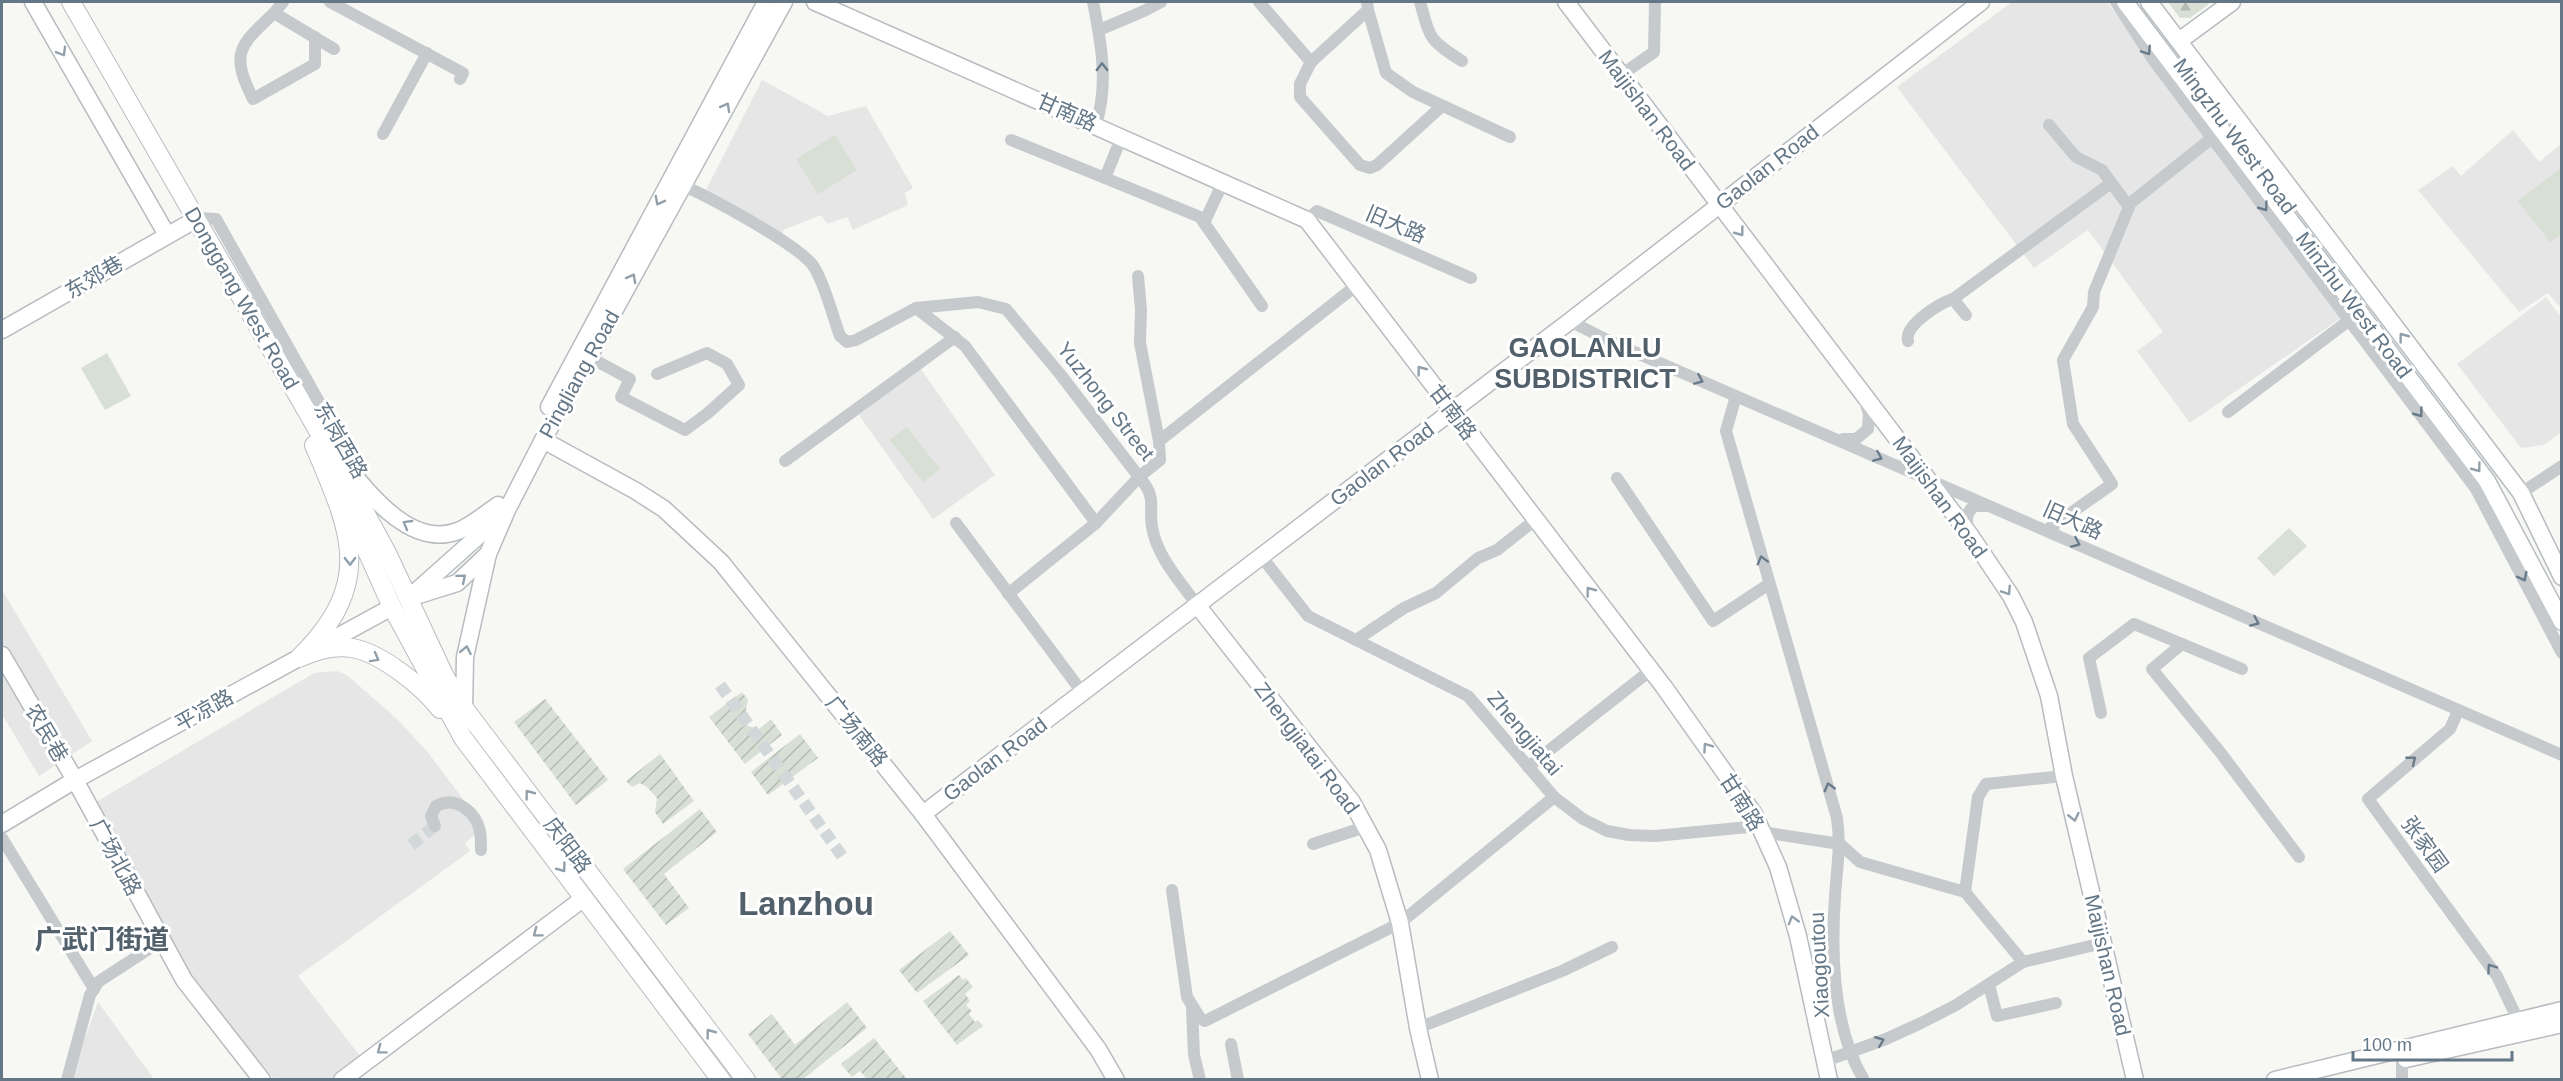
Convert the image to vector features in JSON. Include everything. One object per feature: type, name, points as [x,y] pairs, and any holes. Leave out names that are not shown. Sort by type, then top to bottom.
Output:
[{"type":"main road","name":"Donggang West Road","points":[[58,2],[191,221],[319,442]]},
{"type":"main road","name":"Donggang West Road","points":[[71,2],[191,221]]},
{"type":"main road","name":"东岗西路","points":[[319,442],[352,513],[400,603]]},
{"type":"main road","points":[[299,658],[338,607],[348,587],[350,570],[350,547],[319,442]]},
{"type":"main road","name":"庆阳路","points":[[400,603],[464,708],[746,1080]]},
{"type":"main road","name":"庆阳路","points":[[400,603],[463,738],[722,1080]]},
{"type":"main road","points":[[299,658],[332,648],[363,651],[398,671],[433,699],[463,738]]},
{"type":"street","points":[[33,2],[167,235]]},
{"type":"street","points":[[283,2],[247,38],[240,54],[242,76],[253,99],[315,64],[315,38]]},
{"type":"street","points":[[330,2],[463,73],[460,79]]},
{"type":"street","name":"Pingliang Road","points":[[400,603],[457,583],[488,554],[507,510],[589,357],[766,2]]},
{"type":"street","name":"Pingliang Road","points":[[677,183],[784,2]]},
{"type":"street","name":"甘南路","points":[[815,2],[1096,124],[1307,220],[1651,670],[1754,814],[1778,867],[1798,936],[1829,1080]]},
{"type":"street","points":[[1093,2],[1102,50],[1102,105],[1096,124]]},
{"type":"street","points":[[1099,30],[1161,2]]},
{"type":"street","points":[[1259,2],[1311,62]]},
{"type":"street","points":[[1420,2],[1430,36],[1435,44],[1462,61]]},
{"type":"street","name":"Maijishan Road","points":[[1566,2],[1928,478],[2011,596],[2024,622],[2049,696],[2064,776],[2135,1080]]},
{"type":"street","points":[[1621,75],[1654,52],[1655,2]]},
{"type":"street","name":"Gaolan Road","points":[[923,814],[1570,321],[1981,2]]},
{"type":"street","name":"Mingzhu West Road","points":[[2116,2],[2154,61],[2212,138],[2354,316],[2476,489],[2562,652]]},
{"type":"street","name":"Minzhu West Road","points":[[2125,2],[2354,316],[2487,481],[2562,622]]},
{"type":"street","name":"Minzhu West Road","points":[[2149,2],[2521,493],[2562,577]]},
{"type":"street","points":[[2179,41],[2232,2]]},
{"type":"street","points":[[1442,106],[1377,165],[1370,168],[1360,165],[1300,98],[1300,84],[1311,62],[1367,6],[1386,73],[1413,92],[1510,137]]},
{"type":"street","points":[[274,13],[334,49]]},
{"type":"street","points":[[382,134],[427,53]]},
{"type":"street","points":[[2047,530],[2112,484],[2073,424],[2063,360],[2093,307],[2094,292],[2129,207],[2102,170],[2076,157],[2049,125]]},
{"type":"street","points":[[1105,178],[1122,136]]},
{"type":"street","points":[[2128,205],[2212,138]]},
{"type":"street","points":[[1011,140],[1200,217],[1262,306]]},
{"type":"street","points":[[1204,223],[1222,182]]},
{"type":"street","points":[[400,603],[485,530],[677,183]]},
{"type":"street","name":"Yuzhong Street","points":[[677,183],[696,190],[806,257],[814,267],[840,336],[847,342],[856,340],[916,308],[978,303],[1006,309],[1140,476],[1152,495],[1152,527],[1161,554],[1197,605]]},
{"type":"street","points":[[1908,341],[1906,336],[1910,328],[1943,302],[1953,299],[2111,183]]},
{"type":"street","name":"旧大路","points":[[1307,220],[1317,211],[1472,278]]},
{"type":"street","name":"东岗西路","points":[[191,221],[216,219],[369,490]]},
{"type":"street","name":"东郊巷","points":[[2,330],[191,221]]},
{"type":"street","points":[[1008,594],[1096,522],[1140,476],[1160,460],[1159,441],[1140,343],[1141,310],[1138,276]]},
{"type":"street","points":[[1159,441],[1357,285]]},
{"type":"street","points":[[1953,299],[1966,315]]},
{"type":"street","points":[[2228,412],[2376,300]]},
{"type":"street","points":[[916,308],[955,337],[972,355],[1096,522]]},
{"type":"street","name":"旧大路","points":[[1570,321],[1607,340],[2562,755]]},
{"type":"street","points":[[785,460],[955,337]]},
{"type":"street","points":[[589,357],[630,379],[621,397],[685,430],[739,385],[727,364],[706,353],[657,374]]},
{"type":"street","points":[[1823,433],[1849,440],[1856,439],[1868,429],[1870,421],[1868,408],[1852,380]]},
{"type":"street","name":"Xiaogoutou","points":[[1736,396],[1726,432],[1837,818],[1840,844],[1835,896],[1835,957],[1839,1016],[1849,1053],[1864,1080]]},
{"type":"street","name":"广场南路","points":[[543,440],[636,490],[664,509],[691,531],[722,562],[923,814],[1098,1049],[1116,1080]]},
{"type":"street","points":[[319,442],[369,490],[383,507],[400,521],[421,532],[432,534],[458,531],[498,506]]},
{"type":"street","points":[[2521,493],[2562,466]]},
{"type":"street","points":[[1617,478],[1713,621],[1769,584]]},
{"type":"street","points":[[1983,554],[1968,527],[1968,513],[1979,505],[2000,509]]},
{"type":"street","points":[[1356,640],[1404,608],[1436,593],[1478,558],[1497,550],[1536,520]]},
{"type":"street","points":[[956,523],[1082,692]]},
{"type":"street","points":[[464,708],[465,657],[488,554]]},
{"type":"street","name":"Zhengjiatai","points":[[1261,556],[1308,616],[1468,696],[1554,797],[1583,819],[1607,831],[1655,836],[1761,829],[1840,844]]},
{"type":"street","name":"平凉路","points":[[2,824],[75,780],[400,603]]},
{"type":"street","name":"Zhengjiatai Road","points":[[1197,605],[1352,802],[1378,850],[1400,923],[1418,1028],[1430,1080]]},
{"type":"street","points":[[2102,713],[2089,658],[2133,624],[2242,669]]},
{"type":"street","points":[[2182,644],[2152,669],[2220,752],[2299,856]]},
{"type":"street","name":"农民巷","points":[[2,655],[75,780]]},
{"type":"street","points":[[1528,766],[1651,670]]},
{"type":"street","name":"张家园","points":[[2458,711],[2450,729],[2368,799],[2497,976],[2518,1020]]},
{"type":"street","points":[[1965,892],[1978,797],[1986,784],[2064,776]]},
{"type":"street","name":"广场北路","points":[[75,780],[184,980],[262,1080]]},
{"type":"street","points":[[1172,890],[1187,997],[1200,1018],[1205,1021],[1400,923],[1554,797]]},
{"type":"street","points":[[435,826],[431,816],[436,806],[450,802],[461,806],[476,819],[480,832],[481,850]]},
{"type":"street","points":[[1313,844],[1365,827]]},
{"type":"street","points":[[2,838],[94,989]]},
{"type":"street","points":[[1840,844],[1860,862],[1965,892],[2023,962]]},
{"type":"street","points":[[342,1080],[584,898]]},
{"type":"street","points":[[66,1080],[98,982],[161,941]]},
{"type":"street","points":[[1825,1061],[1921,1023],[1989,985],[2023,962],[2103,943]]},
{"type":"street","points":[[1418,1028],[1562,971],[1612,947]]},
{"type":"street","points":[[1989,985],[1997,1016],[2056,1003]]},
{"type":"street","points":[[1192,1006],[1194,1054],[1200,1080]]},
{"type":"street","points":[[2275,1080],[2562,1010]]},
{"type":"street","points":[[2326,1080],[2402,1060],[2562,1024]]},
{"type":"street","points":[[1232,1044],[1238,1080]]},
{"type":"street","points":[[2402,1060],[2402,1080]]},
{"type":"shaded area","points":[[2012,2],[2107,2],[2348,313],[2190,423],[2137,351],[2163,332],[2088,230],[2034,268],[1897,87]]},
{"type":"shaded area","points":[[762,80],[828,116],[866,106],[913,188],[905,193],[908,205],[853,230],[847,217],[827,224],[821,215],[783,230],[784,239],[705,192]]},
{"type":"shaded area","points":[[2513,130],[2539,162],[2561,144],[2561,304],[2559,306],[2548,293],[2519,312],[2418,190],[2453,166],[2461,176]]},
{"type":"shaded area","points":[[2546,297],[2561,317],[2561,432],[2544,445],[2521,448],[2457,364]]},
{"type":"shaded area","points":[[920,368],[995,475],[933,519],[859,415]]},
{"type":"shaded area","points":[[2,590],[92,741],[39,776],[2,714]]},
{"type":"shaded area","points":[[337,671],[348,676],[397,719],[426,750],[484,827],[465,843],[470,851],[298,976],[363,1060],[338,1079],[274,1079],[188,977],[96,802],[314,673]]},
{"type":"shaded area","points":[[98,1002],[154,1079],[70,1080]]},
{"type":"green space","points":[[2168,2],[2207,2],[2209,4],[2190,18],[2180,18]]},
{"type":"green space","points":[[835,135],[857,170],[818,194],[796,159]]},
{"type":"green space","points":[[2561,168],[2561,234],[2550,242],[2518,201]]},
{"type":"green space","points":[[107,353],[131,396],[105,410],[81,368]]},
{"type":"green space","points":[[907,427],[940,469],[923,482],[890,440]]},
{"type":"green space","points":[[2289,528],[2307,546],[2274,576],[2257,558]]},
{"type":"green space","points":[[742,692],[748,700],[745,714],[748,726],[759,729],[771,719],[782,735],[745,764],[709,717]]},
{"type":"green space","points":[[545,699],[608,780],[576,805],[514,722]]},
{"type":"green space","points":[[800,734],[818,758],[768,795],[751,772]]},
{"type":"green space","points":[[660,754],[694,801],[663,824],[655,812],[657,798],[640,783],[632,787],[626,781]]},
{"type":"green space","points":[[700,809],[717,832],[664,874],[689,908],[666,925],[623,869]]},
{"type":"green space","points":[[950,931],[969,955],[917,993],[899,970]]},
{"type":"green space","points":[[959,975],[963,980],[966,978],[973,987],[965,994],[970,1001],[966,1005],[972,1011],[969,1014],[975,1022],[978,1020],[983,1026],[957,1045],[923,1001]]},
{"type":"green space","points":[[847,1002],[867,1028],[803,1079],[782,1079],[748,1034],[772,1014],[795,1045]]},
{"type":"green space","points":[[874,1038],[906,1078],[867,1079],[860,1071],[852,1077],[841,1064]]},
{"type":"tunnel","points":[[720,685],[842,856]]},
{"type":"tunnel","points":[[411,845],[435,826]]},
{"type":"district","name":"GAOLANLU SUBDISTRICT","points":[[1585,364]]},
{"type":"district","name":"Lanzhou","points":[[806,903]]},
{"type":"district","name":"广武门街道","points":[[102,940]]}]
